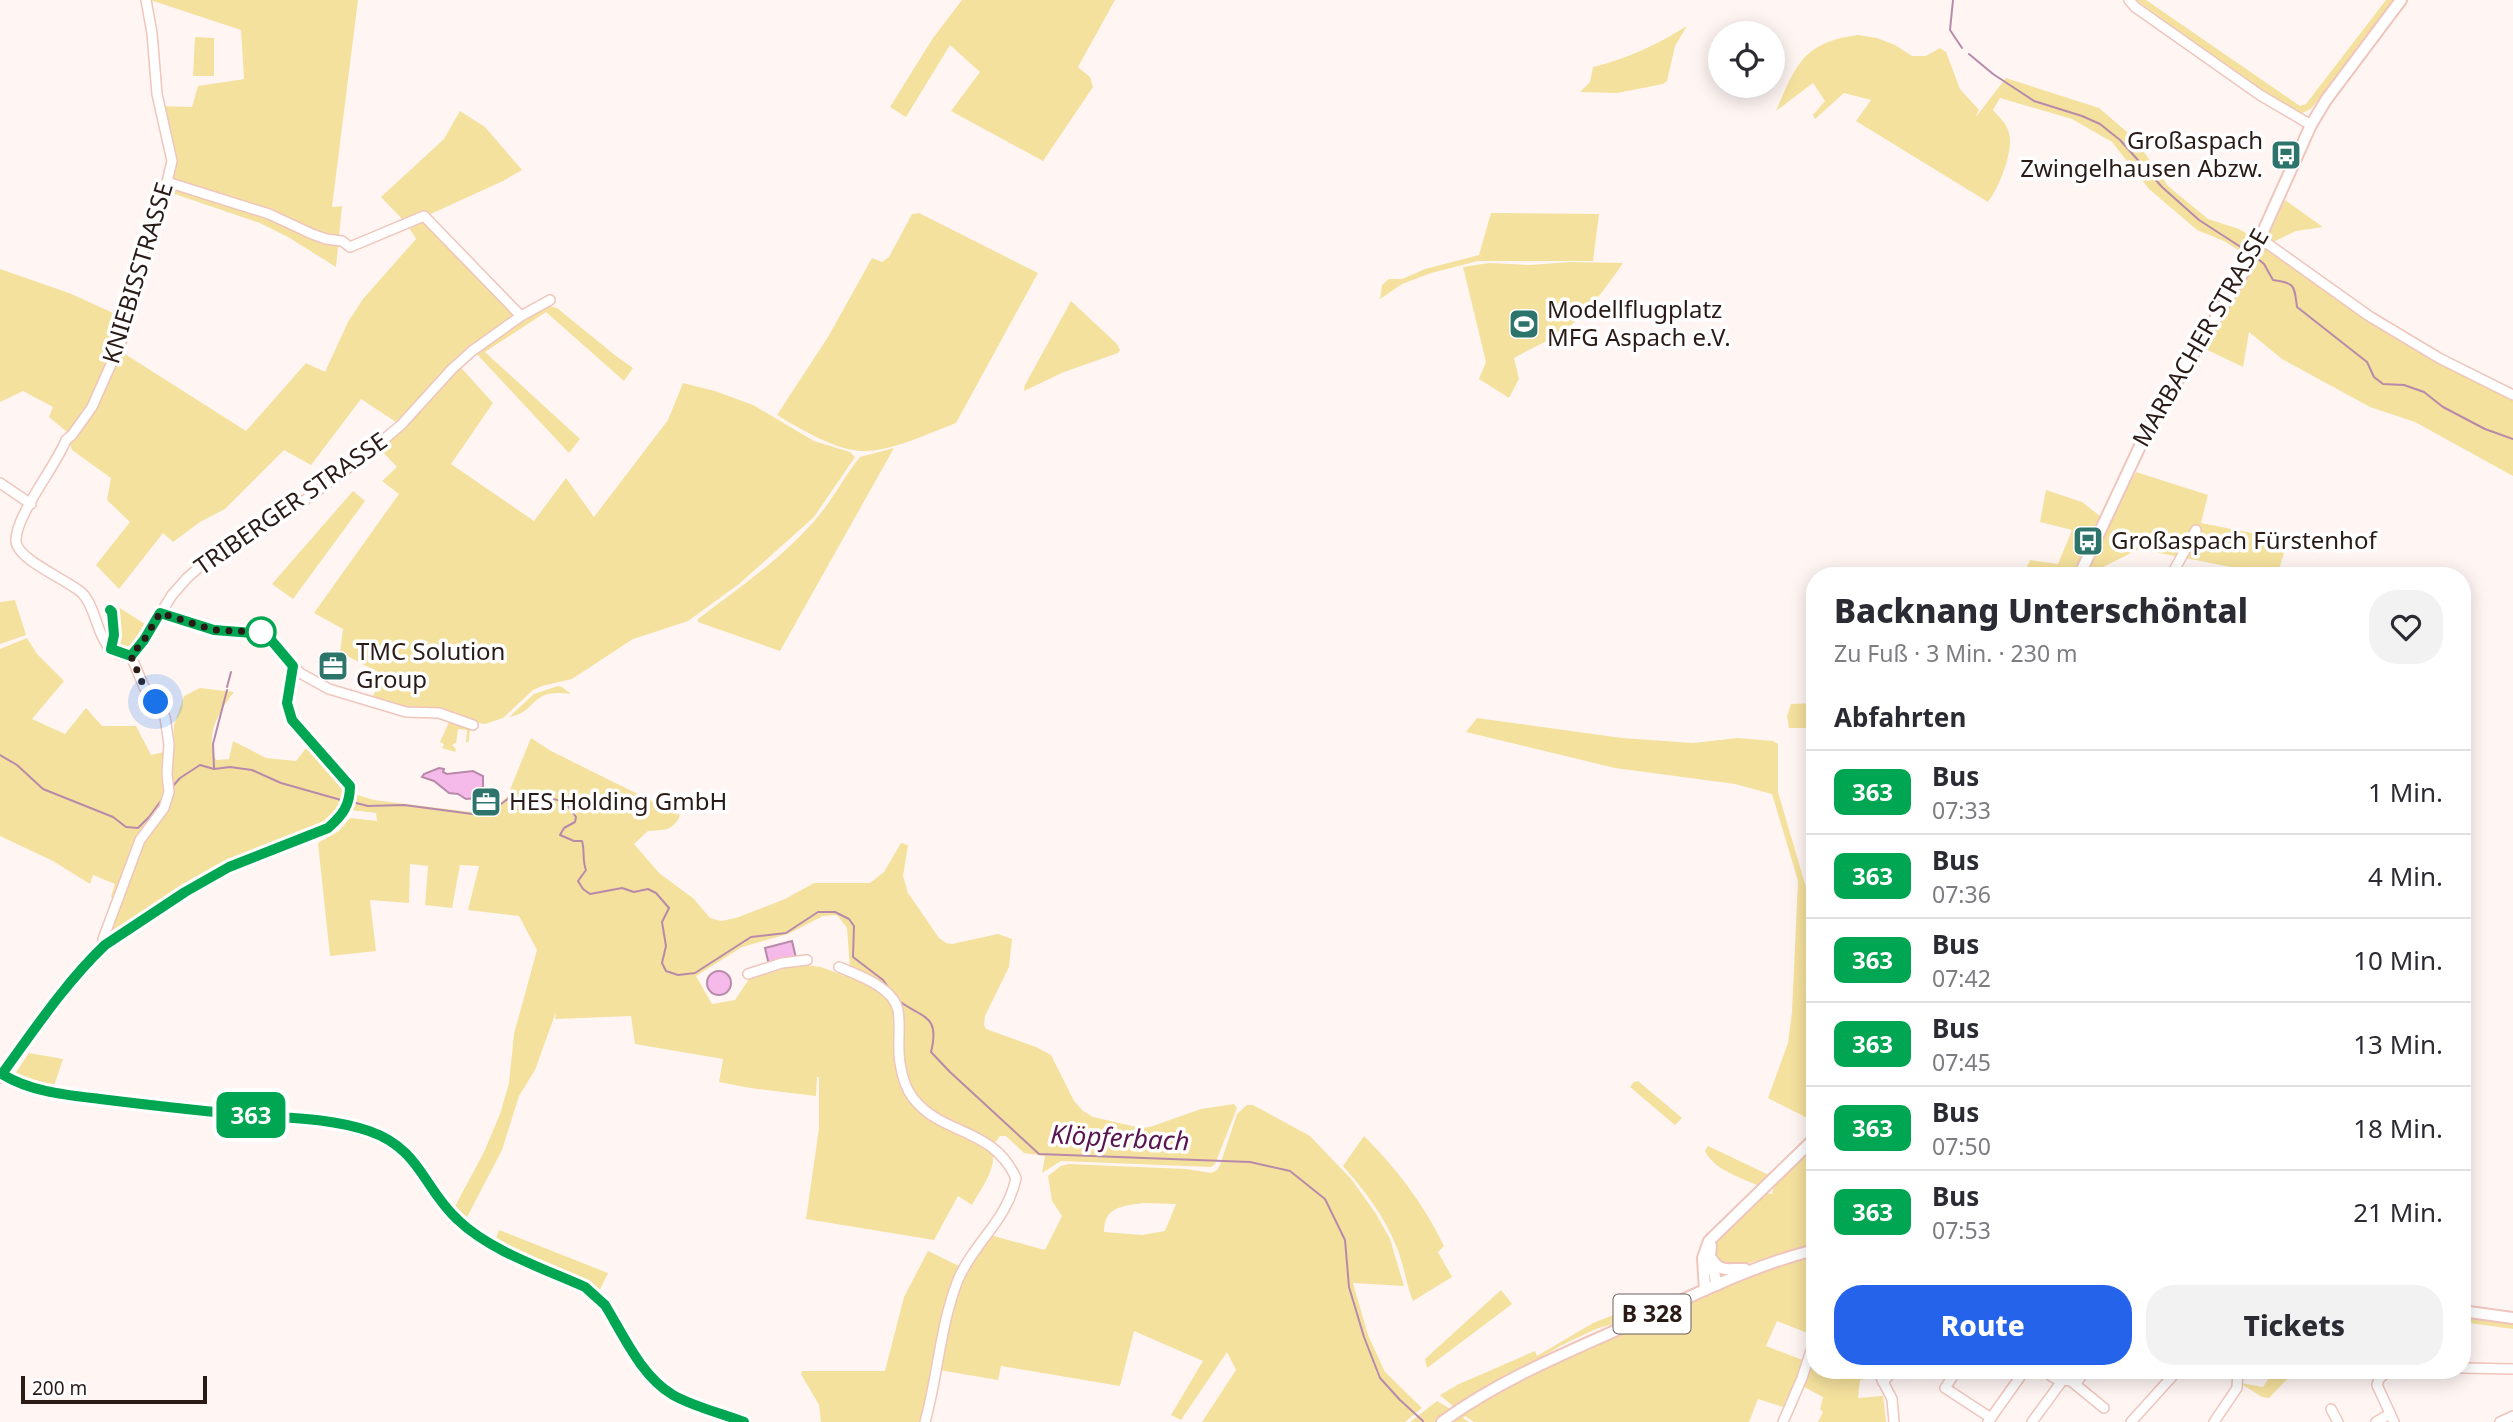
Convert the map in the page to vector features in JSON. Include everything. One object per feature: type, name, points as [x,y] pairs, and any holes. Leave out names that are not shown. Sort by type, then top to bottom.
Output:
[{"type":"main road","name":"MARBACHER STRASSE","points":[[2083,567],[2149,426],[2253,256],[2311,125],[2326,100],[2401,0]]},
{"type":"main road","points":[[1705,1290],[1704,1250],[1709,1241],[1806,1147]]},
{"type":"main road","points":[[1717,1285],[1710,1256],[1718,1232]]},
{"type":"main road","name":"B 328","points":[[1442,1422],[1483,1394],[1514,1378],[1751,1270],[1806,1253]]},
{"type":"main road","points":[[1710,1256],[1716,1265],[1724,1270],[1751,1270]]},
{"type":"main road","points":[[2471,1312],[2513,1318]]},
{"type":"street","name":"KNIEBISSTRASSE","points":[[131,656],[111,649],[104,643],[90,602],[80,591],[25,555],[17,546],[16,537],[30,504],[66,440],[92,407],[124,335],[144,250],[167,182],[172,161],[157,94],[152,33],[146,0]]},
{"type":"street","points":[[2129,0],[2135,7],[2260,95],[2311,125]]},
{"type":"street","points":[[167,182],[269,214],[312,234],[352,247],[424,216],[521,316]]},
{"type":"street","points":[[2261,239],[2369,316],[2439,358],[2513,395]]},
{"type":"street","name":"TRIBERGER STRASSE","points":[[131,656],[187,578],[214,554],[305,500],[363,457],[401,425],[471,351],[521,316],[550,300]]},
{"type":"street","points":[[0,483],[30,504]]},
{"type":"street","points":[[2176,567],[2196,530]]},
{"type":"street","points":[[160,613],[214,630],[266,634],[293,666],[314,682],[329,689],[406,712],[439,713],[473,725]]},
{"type":"street","points":[[105,946],[103,939],[131,859],[140,840],[164,808],[169,787],[169,729],[165,717],[144,687],[131,656]]},
{"type":"street","points":[[293,666],[287,703],[289,713],[296,728],[350,786],[350,798],[344,812],[328,828],[262,852],[185,892],[105,946],[36,1027],[1,1075],[52,1092],[208,1112],[330,1121],[373,1133],[411,1157],[449,1211],[464,1226],[484,1240],[585,1287],[597,1296],[647,1372],[661,1387],[680,1399],[743,1422]]},
{"type":"street","points":[[748,974],[782,963],[807,960]]},
{"type":"street","points":[[839,967],[861,976],[889,995],[898,1008],[898,1052],[903,1082],[913,1099],[926,1111],[993,1146],[1005,1158],[1016,1178],[1006,1210],[959,1278],[947,1314],[925,1422]]},
{"type":"street","points":[[1783,1422],[1806,1366]]},
{"type":"street","points":[[2471,1368],[2513,1368]]},
{"type":"street","points":[[1882,1379],[1892,1399],[1894,1422]]},
{"type":"street","points":[[1883,1382],[1886,1379]]},
{"type":"street","points":[[1951,1379],[1945,1388],[1989,1420],[2019,1379]]},
{"type":"street","points":[[2056,1379],[2076,1384],[2104,1408]]},
{"type":"street","points":[[2076,1384],[2079,1379]]},
{"type":"street","points":[[2131,1422],[2170,1379]]},
{"type":"street","points":[[2214,1422],[2237,1388],[2238,1379]]},
{"type":"street","points":[[2376,1422],[2392,1418],[2377,1385],[2379,1379]]},
{"type":"street","points":[[2032,1422],[2062,1381]]},
{"type":"street","points":[[2331,1409],[2338,1422]]},
{"type":"street","points":[[2500,1422],[2513,1416]]},
{"type":"shaded area","points":[[150,0],[358,0],[332,207],[342,206],[336,267],[260,223],[166,191],[173,163],[161,106],[192,107],[198,86],[244,79],[241,30]]},
{"type":"shaded area","points":[[962,0],[1115,0],[1078,67],[1090,77],[1093,87],[1043,161],[951,111],[980,72],[950,45],[906,117],[890,107],[933,38]]},
{"type":"shaded area","points":[[2136,0],[2146,0],[2300,106],[2306,104],[2386,0],[2396,0],[2311,109],[2302,113],[2266,94]]},
{"type":"shaded area","points":[[1687,26],[1675,46],[1667,81],[1663,84],[1617,93],[1580,92],[1590,82],[1593,67],[1642,50]]},
{"type":"shaded area","points":[[1858,35],[1877,38],[1912,56],[1926,56],[1940,48],[1946,52],[1960,89],[1979,110],[1975,118],[2006,78],[2099,108],[2134,138],[2168,186],[2208,219],[2239,229],[2257,240],[2249,257],[2224,241],[2197,230],[2149,189],[2112,142],[2072,119],[2000,98],[1993,110],[2008,130],[2010,141],[2001,179],[1988,202],[1856,121],[1879,89],[1871,100],[1844,93],[1815,119],[1813,115],[1825,101],[1813,83],[1776,111],[1804,58],[1825,43]]},
{"type":"shaded area","points":[[195,37],[214,38],[214,76],[193,76]]},
{"type":"shaded area","points":[[460,111],[485,127],[522,170],[424,217],[517,313],[456,362],[493,403],[451,464],[534,521],[566,478],[594,517],[668,420],[683,383],[753,405],[814,441],[850,452],[855,457],[814,517],[739,584],[688,621],[633,639],[572,679],[533,690],[503,718],[485,724],[406,710],[371,700],[383,675],[340,652],[343,629],[314,613],[399,494],[382,481],[397,467],[379,448],[399,424],[361,399],[311,465],[284,450],[225,509],[200,522],[173,542],[163,533],[119,589],[96,565],[130,522],[107,500],[111,478],[72,450],[67,432],[49,417],[53,407],[23,391],[0,402],[0,269],[69,293],[131,321],[125,354],[246,431],[306,363],[325,372],[348,322],[363,299],[416,239],[406,223],[381,197],[444,139]]},
{"type":"shaded area","points":[[2285,200],[2323,227],[2296,231],[2273,242],[2267,239]]},
{"type":"shaded area","points":[[919,213],[1038,273],[956,423],[897,445],[862,451],[830,443],[777,415],[828,337],[872,258],[882,262],[889,257],[912,214]]},
{"type":"shaded area","points":[[1491,213],[1599,214],[1593,261],[1478,261],[1431,273],[1402,284],[1380,299],[1382,285],[1389,279],[1402,279],[1425,269],[1479,255]]},
{"type":"shaded area","points":[[2263,245],[2339,299],[2513,397],[2513,476],[2415,422],[2370,407],[2282,359],[2249,332],[2243,367],[2201,347]]},
{"type":"shaded area","name":"Modellflugplatz MFG Aspach e.V.","points":[[1570,262],[1623,263],[1596,300],[1571,325],[1514,358],[1519,379],[1509,398],[1479,379],[1486,362],[1463,267],[1489,263],[1530,265]]},
{"type":"shaded area","points":[[1071,301],[1117,344],[1120,350],[1024,391],[1025,385]]},
{"type":"shaded area","points":[[545,305],[557,308],[633,368],[624,381],[546,312],[485,352],[580,439],[569,453],[474,351]]},
{"type":"shaded area","points":[[894,448],[780,651],[698,622],[698,619],[778,557],[807,529],[860,457]]},
{"type":"shaded area","points":[[2136,472],[2208,495],[2201,523],[2288,540],[2280,567],[2231,567],[2139,549],[2103,567],[2087,567]]},
{"type":"shaded area","points":[[2046,490],[2082,502],[2100,516],[2085,544],[2079,567],[2027,567],[2030,560],[2058,564],[2072,530],[2040,522]]},
{"type":"shaded area","points":[[353,491],[365,501],[293,599],[272,584]]},
{"type":"shaded area","points":[[15,600],[26,635],[0,644],[0,602]]},
{"type":"shaded area","points":[[115,605],[145,624],[137,636],[140,638],[130,649],[122,649],[116,644],[118,629],[113,607]]},
{"type":"shaded area","points":[[27,638],[37,654],[64,681],[32,719],[65,734],[86,708],[102,726],[136,726],[151,755],[173,750],[174,725],[184,696],[200,688],[234,692],[223,707],[212,733],[216,760],[229,759],[233,741],[266,758],[296,761],[307,747],[354,794],[374,800],[479,813],[497,806],[507,797],[531,738],[551,751],[680,815],[671,827],[648,831],[634,844],[659,873],[694,899],[710,918],[721,921],[785,899],[814,883],[870,883],[884,872],[901,843],[908,845],[903,876],[908,893],[939,938],[952,944],[998,934],[1012,939],[1009,967],[985,1016],[986,1029],[1051,1055],[1074,1101],[1093,1117],[1141,1128],[1201,1109],[1234,1104],[1237,1108],[1215,1164],[1211,1167],[1061,1161],[1042,1173],[1045,1156],[1024,1153],[1006,1136],[1000,1136],[994,1144],[929,1111],[909,1091],[904,1079],[900,1053],[900,1007],[891,993],[850,969],[847,928],[837,915],[823,916],[788,934],[742,947],[696,976],[712,1004],[735,1000],[749,979],[807,965],[845,976],[848,972],[868,981],[892,1001],[896,1009],[898,1067],[907,1094],[930,1116],[992,1147],[991,1170],[972,1205],[958,1196],[934,1240],[806,1219],[819,1128],[819,1077],[816,1096],[719,1082],[723,1059],[635,1044],[631,1016],[555,1019],[556,1012],[535,1070],[519,1096],[502,1150],[465,1221],[453,1210],[484,1152],[500,1114],[509,1083],[514,1034],[537,950],[519,916],[468,910],[479,866],[460,865],[452,908],[425,905],[428,866],[410,864],[409,903],[370,900],[376,951],[330,956],[318,843],[339,831],[350,818],[377,821],[376,813],[342,809],[333,819],[306,835],[241,859],[199,880],[107,939],[120,903],[111,897],[115,884],[93,875],[90,884],[53,861],[0,836],[0,649]]},
{"type":"shaded area","points":[[558,686],[571,694],[547,694],[519,714],[509,717],[534,694]]},
{"type":"shaded area","points":[[1806,703],[1806,728],[1789,728],[1787,716],[1791,704]]},
{"type":"shaded area","points":[[1477,718],[1622,738],[1693,743],[1738,738],[1773,741],[1778,744],[1778,792],[1806,887],[1806,1117],[1768,1098],[1788,1043],[1798,881],[1772,794],[1735,784],[1615,768],[1466,732]]},
{"type":"shaded area","points":[[450,720],[470,726],[469,741],[466,743],[467,730],[458,729],[456,743],[452,745],[456,749],[455,752],[442,748],[444,744],[440,742]]},
{"type":"shaded area","points":[[439,768],[444,769],[443,772],[447,774],[473,771],[483,776],[483,791],[478,789],[477,792],[481,793],[477,798],[466,799],[449,793],[434,781],[422,777]]},
{"type":"shaded area","points":[[792,941],[796,958],[769,965],[765,948]]},
{"type":"shaded area","points":[[719,971],[728,974],[731,983],[728,992],[719,995],[710,992],[707,983],[710,974]]},
{"type":"shaded area","points":[[29,1053],[63,1059],[54,1086],[15,1074]]},
{"type":"shaded area","points":[[1638,1081],[1682,1118],[1675,1125],[1630,1087]]},
{"type":"shaded area","points":[[1247,1105],[1253,1105],[1310,1136],[1352,1180],[1376,1214],[1390,1239],[1404,1286],[1353,1283],[1368,1335],[1385,1372],[1422,1408],[1405,1422],[1202,1422],[1236,1370],[1227,1352],[1181,1420],[1171,1415],[1203,1361],[1134,1331],[1120,1386],[1001,1366],[998,1380],[939,1370],[949,1314],[961,1279],[990,1235],[1045,1250],[1062,1216],[1052,1201],[1048,1176],[1068,1164],[1186,1169],[1211,1173],[1220,1165],[1237,1114]],"holes":[[[1144,1203],[1176,1204],[1165,1231],[1142,1235],[1104,1232],[1107,1217],[1116,1209]]]},
{"type":"shaded area","points":[[1364,1136],[1408,1187],[1444,1246],[1438,1252],[1452,1277],[1413,1301],[1399,1254],[1387,1226],[1367,1195],[1343,1166]]},
{"type":"shaded area","points":[[1708,1146],[1771,1176],[1759,1186],[1736,1176],[1709,1158],[1705,1151]]},
{"type":"shaded area","points":[[1806,1153],[1806,1247],[1731,1268],[1715,1260],[1714,1242],[1766,1193],[1772,1194],[1775,1182]]},
{"type":"shaded area","points":[[499,1230],[608,1273],[598,1294],[584,1283],[495,1241]]},
{"type":"shaded area","points":[[928,1251],[963,1268],[924,1422],[821,1422],[819,1405],[801,1374],[802,1371],[885,1371],[904,1297]]},
{"type":"shaded area","points":[[1806,1257],[1806,1332],[1777,1321],[1766,1346],[1805,1361],[1786,1408],[1758,1399],[1749,1422],[1474,1422],[1465,1416],[1463,1418],[1469,1422],[1448,1422],[1516,1381],[1739,1280]]},
{"type":"shaded area","points":[[1501,1290],[1512,1304],[1427,1368],[1425,1359]]},
{"type":"shaded area","points":[[1640,1301],[1643,1311],[1562,1345],[1455,1408],[1440,1395],[1535,1351],[1537,1356],[1593,1323]]},
{"type":"shaded area","points":[[2471,1314],[2513,1320],[2513,1329],[2471,1323]]},
{"type":"shaded area","points":[[1806,1376],[1806,1379],[1865,1379],[1860,1380],[1858,1398],[1883,1396],[1886,1422],[1818,1422],[1823,1412],[1820,1409],[1823,1397],[1802,1386]]},
{"type":"shaded area","points":[[2268,1379],[2287,1379],[2269,1398],[2262,1397],[2240,1383],[2263,1387]]},
{"type":"shaded area","points":[[1437,1401],[1452,1410],[1435,1422],[1410,1422]]},
{"type":"waterway","points":[[1953,0],[1950,30],[1962,48]]},
{"type":"waterway","points":[[1969,54],[1993,74],[2034,101],[2100,124],[2120,140],[2162,187],[2199,220],[2250,253]]},
{"type":"waterway","points":[[2257,258],[2264,264],[2273,280],[2293,287],[2297,307],[2367,362],[2374,377],[2383,384],[2404,385],[2424,392],[2443,407],[2485,429],[2513,439]]},
{"type":"waterway","points":[[227,687],[231,672]]},
{"type":"waterway","points":[[214,768],[213,744],[227,690]]},
{"type":"waterway","name":"Klöpferbach","points":[[0,755],[17,765],[43,789],[113,817],[126,827],[138,828],[163,798]]},
{"type":"waterway","name":"Klöpferbach","points":[[173,786],[200,765],[214,769],[230,767],[252,770],[281,783],[341,800]]},
{"type":"waterway","name":"Klöpferbach","points":[[356,803],[368,806],[404,805],[480,815],[509,798],[533,799],[546,806],[553,799],[561,801],[576,817],[575,822],[564,828],[560,835],[574,841],[582,841],[586,870],[578,881],[583,889],[590,894],[622,888],[634,892],[648,889],[656,893],[669,908],[662,922],[666,946],[662,963],[666,971],[678,975],[695,973],[751,937],[786,933],[818,912],[835,912],[849,919],[854,926],[853,957],[883,980],[891,991]]},
{"type":"waterway","name":"Klöpferbach","points":[[899,1001],[928,1019],[933,1031],[931,1052],[1039,1154],[1250,1162],[1290,1171],[1325,1199],[1345,1240],[1349,1287],[1380,1378],[1423,1421]]},
{"type":"bus line","name":"363","points":[[110,610],[114,635],[111,649],[125,656],[131,656],[160,613],[214,630],[261,632],[270,637],[293,666],[287,703],[292,720],[296,728],[350,786],[350,798],[348,806],[328,828],[229,867],[185,892],[105,945],[36,1027],[2,1074],[52,1092],[208,1112],[330,1121],[351,1125],[384,1138],[411,1157],[449,1211],[464,1226],[484,1240],[585,1287],[597,1296],[651,1378],[661,1387],[680,1399],[744,1422]]},
{"type":"place","name":"Großaspach Zwingelhausen Abzw.","points":[[2286,155]]},
{"type":"place","name":"Modellflugplatz MFG Aspach e.V.","points":[[1524,324]]},
{"type":"place","name":"Großaspach Fürstenhof","points":[[2088,541]]},
{"type":"place","name":"TMC Solution Group","points":[[333,666]]},
{"type":"place","name":"HES Holding GmbH","points":[[486,802]]},
{"type":"route","points":[[156,702],[144,687],[131,656],[160,613],[214,630],[261,632]]}]
